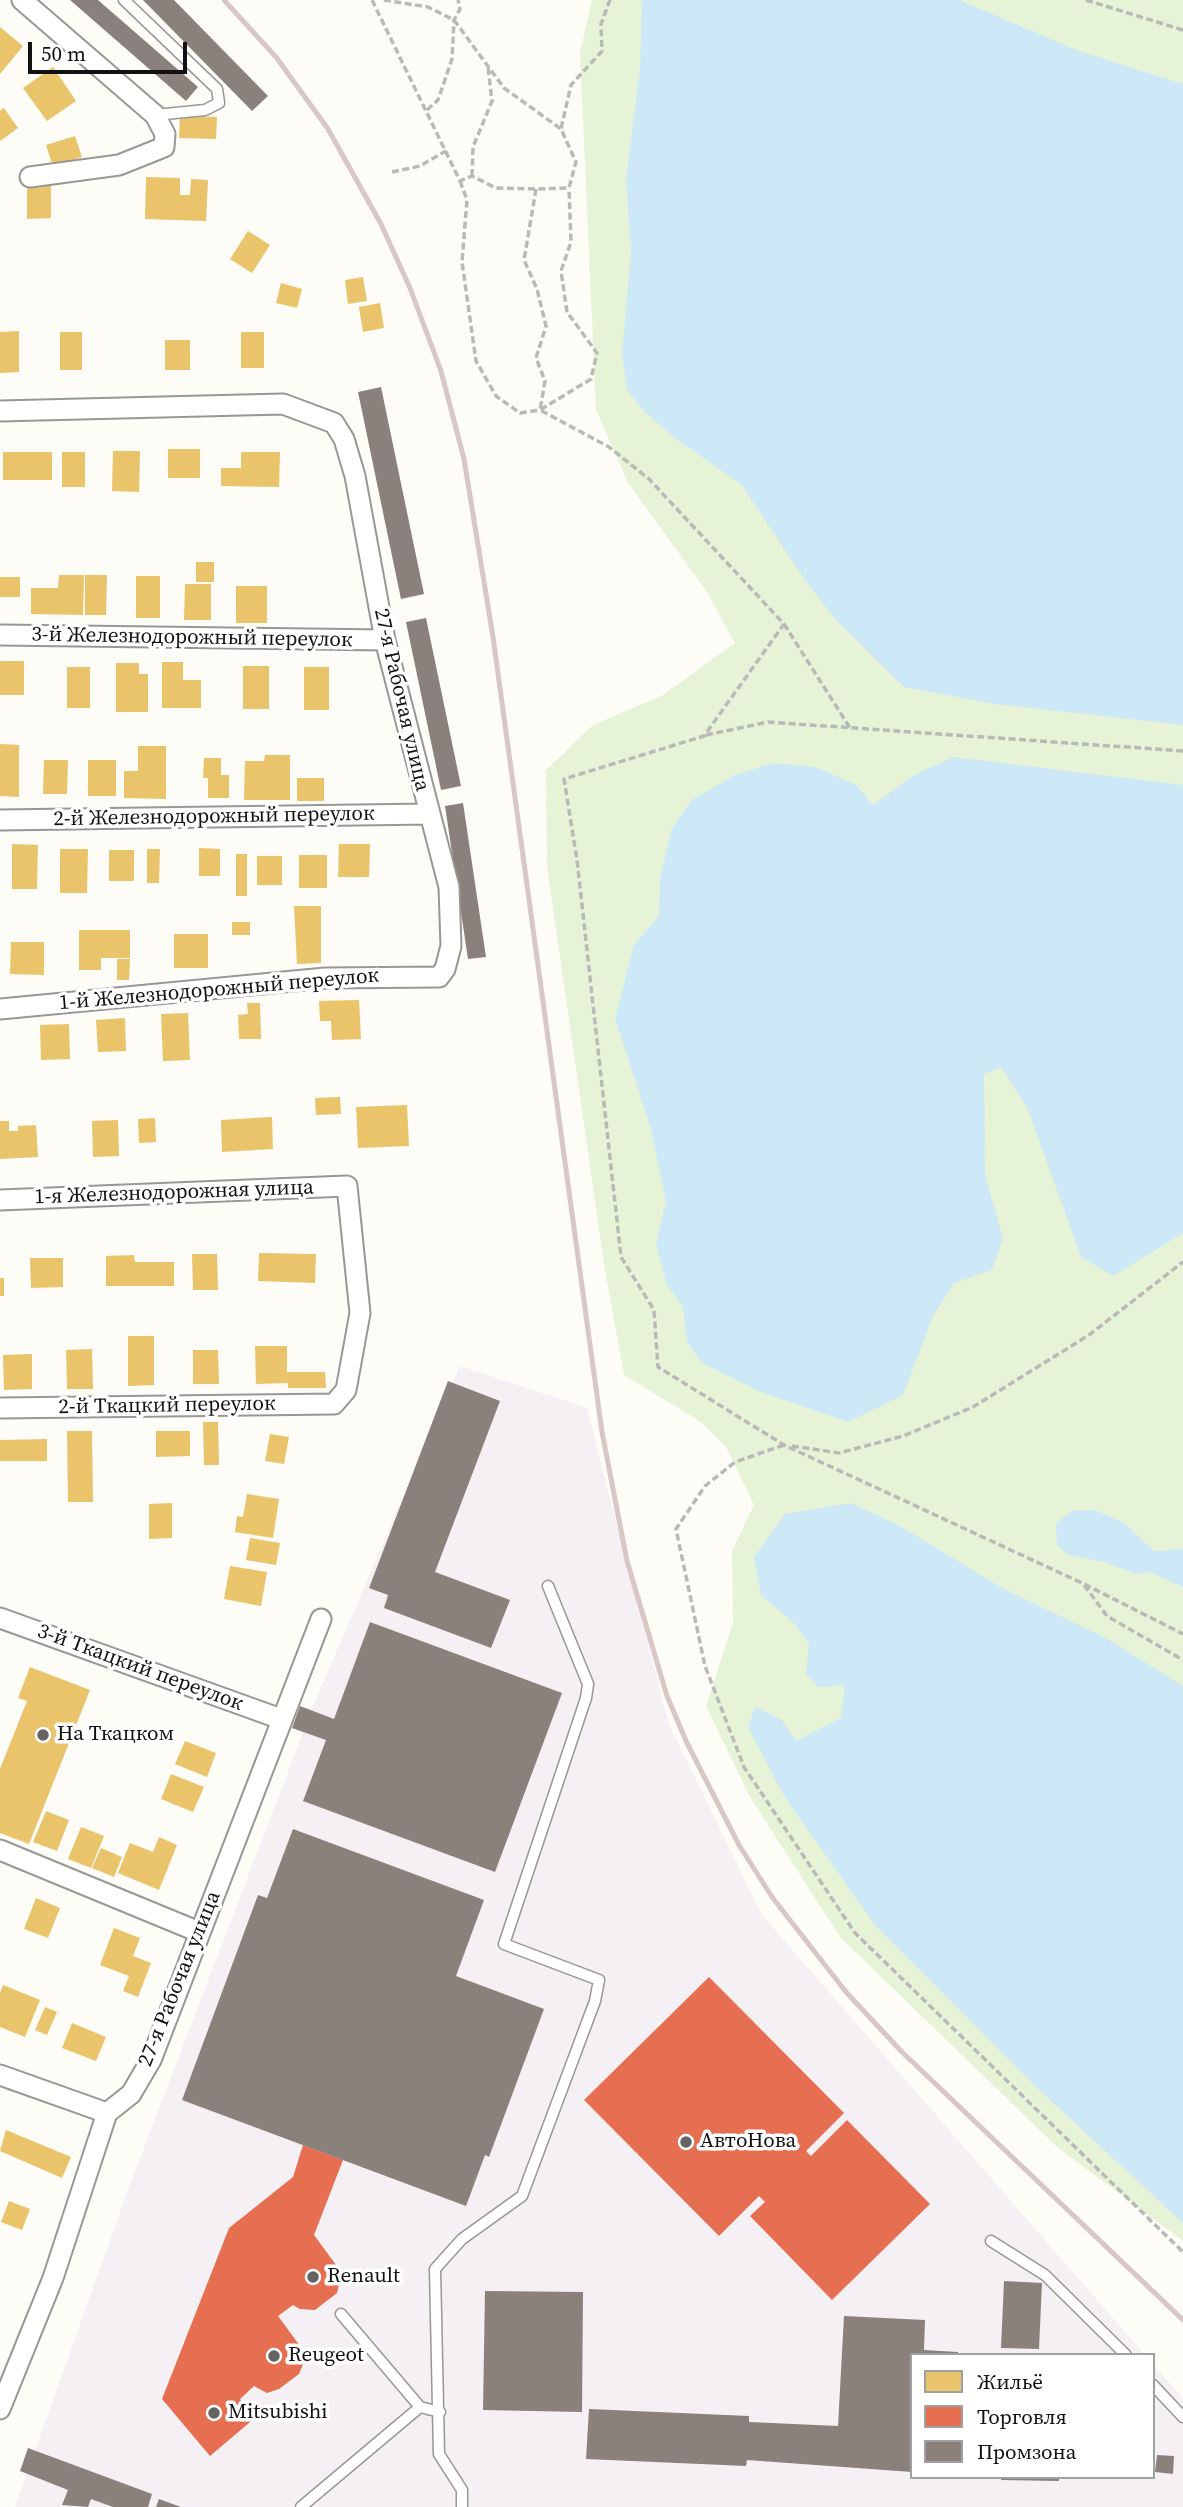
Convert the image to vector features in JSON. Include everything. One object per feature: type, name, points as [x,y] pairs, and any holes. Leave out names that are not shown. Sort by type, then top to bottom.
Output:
[{"type":"street","points":[[22,0],[155,114],[164,134],[164,147],[119,165],[30,177]]},
{"type":"street","name":"27-я Рабочая улица","points":[[0,411],[283,404],[334,423],[344,439],[355,476],[385,640],[449,887],[451,946],[445,968],[439,977]]},
{"type":"street","name":"3-й Железнодорожный переулок","points":[[0,635],[385,640]]},
{"type":"street","name":"2-й Железнодорожный переулок","points":[[0,820],[429,814]]},
{"type":"street","name":"1-й Железнодорожный переулок","points":[[0,1009],[325,978],[439,977]]},
{"type":"street","name":"1-я Железнодорожная улица","points":[[0,1200],[347,1186],[360,1313],[346,1390],[334,1404]]},
{"type":"street","name":"2-й Ткацкий переулок","points":[[0,1408],[334,1404]]},
{"type":"street","name":"3-й Ткацкий переулок","points":[[0,1618],[281,1719]]},
{"type":"street","name":"27-я Рабочая улица","points":[[107,2113],[131,2094],[150,2060],[320,1619]]},
{"type":"street","points":[[0,1850],[199,1932]]},
{"type":"street","points":[[0,2075],[107,2113],[53,2278],[0,2409]]},
{"type":"lane","points":[[124,0],[217,89],[219,103],[205,110],[155,114]]},
{"type":"lane","points":[[463,2507],[462,2490],[439,2454],[435,2269],[462,2239],[522,2196],[595,2001],[599,1980],[504,1944],[586,1698],[588,1684],[548,1586]]},
{"type":"lane","points":[[991,2241],[1045,2275],[1124,2353]]},
{"type":"lane","points":[[341,2314],[420,2407],[440,2412]]},
{"type":"lane","points":[[1155,2387],[1183,2417]]},
{"type":"lane","points":[[301,2507],[420,2407]]},
{"type":"path","points":[[372,0],[427,110],[467,200],[462,262],[476,360],[496,396],[520,413],[540,410],[591,379],[597,352],[567,312],[561,271],[571,242],[569,188],[576,162],[561,129],[504,88],[454,20],[428,7],[384,0]]},
{"type":"path","points":[[427,110],[438,100],[452,59],[454,20],[460,9],[458,0]]},
{"type":"path","points":[[561,129],[571,85],[602,51],[601,23],[610,0]]},
{"type":"path","points":[[1086,0],[1183,30]]},
{"type":"path","points":[[472,176],[473,146],[492,101],[488,65]]},
{"type":"path","points":[[392,172],[420,166],[446,151]]},
{"type":"path","points":[[460,181],[472,176],[496,188],[569,188]]},
{"type":"path","points":[[536,189],[524,260],[537,289],[547,326],[536,358],[545,380],[540,410]]},
{"type":"path","points":[[540,410],[609,447],[649,479],[784,624],[850,728]]},
{"type":"path","points":[[704,736],[784,624]]},
{"type":"path","points":[[1183,751],[768,722],[704,736],[564,779],[577,860],[621,1257],[654,1310],[658,1367],[784,1445],[1082,1583],[1183,1634]]},
{"type":"path","points":[[1183,1262],[1089,1335],[973,1407],[903,1436],[839,1453],[784,1445],[735,1462],[705,1486],[676,1529],[705,1665],[744,1767],[855,1933],[1183,2252]]},
{"type":"path","points":[[1082,1583],[1107,1616],[1183,1660]]},
{"type":"shaded area","points":[[460,1366],[587,1408],[668,1722],[762,1915],[1143,2353],[910,2353],[910,2479],[1155,2479],[1155,2366],[1183,2398],[1183,2507],[15,2507],[130,2184],[318,1694]]},
{"type":"green space","points":[[592,0],[1183,0],[1183,2241],[1057,2147],[840,1937],[750,1797],[706,1706],[733,1623],[732,1551],[754,1505],[727,1448],[701,1422],[624,1375],[604,1264],[547,867],[546,770],[593,725],[663,695],[735,643],[705,589],[628,483],[596,410],[580,52]]},
{"type":"water","points":[[642,0],[959,0],[1079,51],[1183,84],[1183,725],[995,704],[904,687],[835,619],[805,580],[742,485],[675,438],[643,410],[627,390],[622,353],[631,253],[626,180],[640,68]]},
{"type":"water","points":[[953,757],[1183,785],[1183,1233],[1113,1276],[1081,1257],[1027,1107],[1001,1067],[984,1074],[985,1174],[1003,1239],[992,1270],[954,1283],[933,1316],[903,1395],[848,1422],[761,1392],[702,1363],[687,1341],[683,1307],[667,1285],[656,1244],[666,1202],[651,1129],[615,1018],[634,945],[659,916],[660,879],[672,828],[692,800],[733,776],[773,763],[815,767],[855,784],[873,805],[914,775]]},
{"type":"water","points":[[851,1503],[900,1526],[1004,1589],[1106,1638],[1183,1686],[1183,2223],[1034,2085],[875,1925],[784,1796],[748,1727],[755,1707],[782,1720],[796,1741],[841,1718],[845,1685],[818,1687],[806,1674],[809,1644],[795,1624],[761,1595],[754,1557],[785,1514]]},
{"type":"water","points":[[1074,1510],[1095,1510],[1124,1523],[1154,1551],[1183,1549],[1183,1587],[1149,1572],[1135,1574],[1105,1562],[1068,1555],[1057,1545],[1056,1523]]},
{"type":"building: Жильё","points":[[0,27],[23,46],[0,74]]},
{"type":"building: Жильё","points":[[53,67],[76,101],[47,121],[23,88]]},
{"type":"building: Жильё","points":[[4,108],[18,128],[0,141],[0,111]]},
{"type":"building: Жильё","points":[[180,116],[217,117],[216,139],[179,138]]},
{"type":"building: Жильё","points":[[75,136],[82,157],[53,167],[46,145]]},
{"type":"building: Жильё","points":[[146,177],[180,178],[180,195],[190,195],[191,179],[208,180],[206,221],[145,219]]},
{"type":"building: Жильё","points":[[51,185],[51,218],[27,219],[27,186]]},
{"type":"building: Жильё","points":[[248,231],[270,245],[252,273],[230,259]]},
{"type":"building: Жильё","points":[[363,277],[367,301],[348,304],[345,280]]},
{"type":"building: Жильё","points":[[281,283],[302,289],[297,308],[276,303]]},
{"type":"building: Жильё","points":[[380,303],[384,328],[363,332],[359,307]]},
{"type":"building: Жильё","points":[[19,331],[19,372],[0,373],[0,332]]},
{"type":"building: Жильё","points":[[60,332],[82,332],[82,370],[60,370]]},
{"type":"building: Жильё","points":[[241,332],[264,332],[264,368],[241,368]]},
{"type":"building: Жильё","points":[[165,340],[190,340],[190,370],[165,370]]},
{"type":"building: Жильё","points":[[168,449],[200,449],[200,478],[168,478]]},
{"type":"building: Жильё","points":[[113,451],[140,451],[139,492],[112,491]]},
{"type":"building: Жильё","points":[[3,452],[52,452],[52,480],[3,480]]},
{"type":"building: Жильё","points":[[62,452],[85,452],[85,487],[62,487]]},
{"type":"building: Жильё","points":[[241,452],[280,452],[279,487],[221,486],[221,468],[241,468]]},
{"type":"building: Жильё","points":[[196,562],[214,562],[214,582],[196,582]]},
{"type":"building: Жильё","points":[[59,575],[84,575],[83,615],[31,614],[31,588],[58,588]]},
{"type":"building: Жильё","points":[[85,575],[107,575],[106,615],[85,615]]},
{"type":"building: Жильё","points":[[136,576],[160,576],[160,618],[136,618]]},
{"type":"building: Жильё","points":[[0,577],[20,577],[20,597],[0,597]]},
{"type":"building: Жильё","points":[[185,584],[211,584],[211,620],[184,620]]},
{"type":"building: Жильё","points":[[236,586],[267,586],[267,623],[236,623]]},
{"type":"building: Жильё","points":[[0,661],[24,661],[24,695],[0,695]]},
{"type":"building: Жильё","points":[[162,662],[183,662],[183,680],[201,680],[201,708],[162,708]]},
{"type":"building: Жильё","points":[[116,663],[139,663],[139,674],[148,674],[148,712],[116,712]]},
{"type":"building: Жильё","points":[[243,666],[269,666],[269,709],[243,709]]},
{"type":"building: Жильё","points":[[67,667],[90,667],[90,708],[67,708]]},
{"type":"building: Жильё","points":[[304,667],[329,667],[329,710],[304,710]]},
{"type":"building: Жильё","points":[[0,744],[19,745],[19,797],[0,796]]},
{"type":"building: Жильё","points":[[138,746],[166,746],[166,799],[124,798],[124,771],[138,771]]},
{"type":"building: Жильё","points":[[265,755],[290,755],[290,800],[244,800],[245,761],[264,761]]},
{"type":"building: Жильё","points":[[204,758],[221,758],[221,775],[229,775],[229,798],[208,798],[208,778],[203,778]]},
{"type":"building: Жильё","points":[[44,760],[68,760],[67,794],[43,794]]},
{"type":"building: Жильё","points":[[88,760],[116,760],[116,796],[88,796]]},
{"type":"building: Жильё","points":[[297,778],[324,778],[324,801],[297,801]]},
{"type":"building: Жильё","points":[[12,844],[38,845],[37,889],[12,889]]},
{"type":"building: Жильё","points":[[339,844],[370,844],[369,877],[338,877]]},
{"type":"building: Жильё","points":[[199,848],[220,849],[220,876],[199,876]]},
{"type":"building: Жильё","points":[[60,849],[88,849],[87,893],[60,893]]},
{"type":"building: Жильё","points":[[147,849],[160,849],[159,883],[147,883]]},
{"type":"building: Жильё","points":[[109,850],[134,850],[134,881],[109,881]]},
{"type":"building: Жильё","points":[[236,854],[247,854],[247,896],[236,896]]},
{"type":"building: Жильё","points":[[299,855],[327,855],[327,888],[299,888]]},
{"type":"building: Жильё","points":[[257,856],[282,856],[282,885],[257,885]]},
{"type":"building: Жильё","points":[[294,906],[321,906],[321,963],[297,964]]},
{"type":"building: Жильё","points":[[232,922],[250,922],[250,935],[232,935]]},
{"type":"building: Жильё","points":[[79,930],[130,930],[130,958],[101,958],[101,970],[79,970]]},
{"type":"building: Жильё","points":[[174,934],[208,934],[208,968],[174,968]]},
{"type":"building: Жильё","points":[[11,942],[44,942],[44,975],[10,974]]},
{"type":"building: Жильё","points":[[117,959],[130,959],[129,980],[117,980]]},
{"type":"building: Жильё","points":[[359,1000],[361,1039],[332,1040],[331,1021],[320,1021],[319,1001]]},
{"type":"building: Жильё","points":[[247,1003],[260,1003],[261,1039],[239,1039],[238,1015],[248,1014]]},
{"type":"building: Жильё","points":[[188,1013],[190,1060],[163,1061],[161,1014]]},
{"type":"building: Жильё","points":[[125,1018],[126,1051],[98,1052],[96,1020]]},
{"type":"building: Жильё","points":[[69,1024],[70,1059],[41,1060],[40,1025]]},
{"type":"building: Жильё","points":[[340,1097],[341,1114],[316,1115],[315,1098]]},
{"type":"building: Жильё","points":[[407,1105],[409,1146],[358,1148],[356,1107]]},
{"type":"building: Жильё","points":[[272,1117],[273,1149],[222,1152],[221,1120]]},
{"type":"building: Жильё","points":[[155,1118],[156,1142],[139,1143],[138,1119]]},
{"type":"building: Жильё","points":[[118,1120],[119,1156],[93,1157],[92,1121]]},
{"type":"building: Жильё","points":[[0,1121],[9,1121],[9,1131],[18,1131],[18,1126],[36,1125],[38,1157],[0,1159]]},
{"type":"building: Жильё","points":[[259,1253],[316,1254],[315,1283],[258,1281]]},
{"type":"building: Жильё","points":[[192,1254],[217,1254],[218,1290],[193,1290]]},
{"type":"building: Жильё","points":[[134,1255],[135,1262],[174,1262],[174,1286],[106,1286],[106,1256]]},
{"type":"building: Жильё","points":[[30,1258],[63,1258],[63,1287],[31,1288]]},
{"type":"building: Жильё","points":[[0,1278],[4,1278],[4,1296],[0,1296]]},
{"type":"building: Жильё","points":[[128,1336],[154,1336],[154,1385],[128,1386]]},
{"type":"building: Жильё","points":[[255,1346],[287,1346],[287,1372],[325,1372],[326,1388],[288,1388],[288,1383],[256,1384]]},
{"type":"building: Жильё","points":[[92,1349],[93,1389],[67,1389],[66,1350]]},
{"type":"building: Жильё","points":[[193,1350],[218,1350],[219,1384],[193,1384]]},
{"type":"building: Жильё","points":[[32,1354],[32,1389],[4,1390],[3,1355]]},
{"type":"building: Жильё","points":[[203,1422],[218,1422],[219,1465],[204,1465]]},
{"type":"building: Жильё","points":[[67,1431],[92,1431],[93,1502],[68,1502]]},
{"type":"building: Жильё","points":[[156,1431],[190,1431],[190,1456],[156,1457]]},
{"type":"building: Жильё","points":[[270,1434],[289,1437],[284,1464],[265,1461]]},
{"type":"building: Жильё","points":[[47,1439],[47,1461],[0,1461],[0,1440]]},
{"type":"building: Жильё","points":[[247,1494],[279,1499],[273,1538],[235,1532],[237,1516],[243,1517]]},
{"type":"building: Жильё","points":[[172,1503],[172,1538],[149,1539],[149,1504]]},
{"type":"building: Жильё","points":[[250,1538],[280,1543],[276,1565],[246,1560]]},
{"type":"building: Жильё","points":[[230,1566],[267,1572],[261,1606],[224,1599]]},
{"type":"building: Жильё","name":"На Ткацком","points":[[30,1667],[90,1690],[29,1844],[0,1833],[0,1769],[27,1701],[18,1698]]},
{"type":"building: Жильё","points":[[185,1741],[216,1753],[207,1777],[175,1764]]},
{"type":"building: Жильё","points":[[171,1774],[204,1787],[193,1812],[161,1799]]},
{"type":"building: Жильё","points":[[46,1811],[69,1820],[57,1851],[33,1842]]},
{"type":"building: Жильё","points":[[81,1827],[104,1836],[91,1868],[68,1859]]},
{"type":"building: Жильё","points":[[159,1837],[177,1845],[159,1890],[118,1873],[130,1843],[153,1852]]},
{"type":"building: Жильё","points":[[101,1848],[122,1857],[114,1877],[92,1868]]},
{"type":"building: Жильё","points":[[36,1898],[60,1908],[48,1938],[24,1929]]},
{"type":"building: Жильё","points":[[114,1928],[140,1938],[133,1956],[151,1963],[138,1997],[123,1991],[129,1976],[100,1965]]},
{"type":"building: Жильё","points":[[3,1985],[40,2000],[25,2037],[0,2027],[0,1993]]},
{"type":"building: Жильё","points":[[45,2007],[57,2012],[47,2035],[35,2030]]},
{"type":"building: Жильё","points":[[72,2023],[106,2037],[96,2061],[62,2048]]},
{"type":"building: Жильё","points":[[6,2130],[71,2157],[62,2178],[0,2151]]},
{"type":"building: Жильё","points":[[9,2201],[30,2209],[22,2230],[1,2222]]},
{"type":"building: Торговля","points":[[709,1977],[844,2113],[806,2151],[811,2156],[847,2120],[930,2204],[832,2300],[750,2216],[765,2202],[759,2196],[719,2236],[584,2100]]},
{"type":"building: Торговля","points":[[303,2145],[343,2160],[314,2235],[339,2269],[341,2276],[337,2293],[315,2310],[300,2309],[293,2305],[278,2316],[303,2350],[303,2364],[299,2374],[279,2389],[267,2393],[254,2386],[240,2399],[256,2417],[210,2456],[162,2399],[229,2228],[293,2177]]},
{"type":"building: Промзона","points":[[70,0],[98,0],[198,87],[186,101]]},
{"type":"building: Промзона","points":[[143,0],[174,0],[268,96],[252,111]]},
{"type":"building: Промзона","points":[[381,387],[424,594],[401,599],[358,392]]},
{"type":"building: Промзона","points":[[426,618],[461,786],[441,790],[406,622]]},
{"type":"building: Промзона","points":[[463,803],[486,957],[468,959],[445,806]]},
{"type":"building: Промзона","points":[[448,1381],[500,1401],[435,1572],[510,1600],[491,1648],[384,1608],[388,1595],[369,1588]]},
{"type":"building: Промзона","points":[[370,1622],[562,1693],[495,1872],[303,1801],[326,1740],[292,1728],[300,1706],[334,1719]]},
{"type":"building: Промзона","points":[[293,1829],[484,1900],[456,1976],[544,2009],[489,2157],[485,2155],[466,2206],[182,2100],[258,1895],[267,1898]]},
{"type":"building: Промзона","points":[[1004,2281],[1042,2283],[1039,2349],[1001,2348]]},
{"type":"building: Промзона","points":[[485,2291],[583,2292],[582,2412],[483,2410]]},
{"type":"building: Промзона","points":[[844,2316],[925,2320],[924,2350],[958,2352],[910,2353],[910,2472],[747,2460],[746,2466],[586,2459],[589,2409],[749,2416],[749,2422],[838,2426]]},
{"type":"building: Промзона","points":[[28,2448],[152,2494],[148,2507],[113,2507],[91,2499],[88,2507],[62,2505],[68,2490],[20,2471]]},
{"type":"building: Промзона","points":[[1157,2455],[1174,2456],[1173,2474],[1155,2472]]},
{"type":"building: Промзона","points":[[1059,2479],[1059,2481],[1001,2480]]},
{"type":"building: Промзона","points":[[159,2499],[181,2507],[156,2507]]},
{"type":"railway","points":[[224,0],[276,57],[328,129],[381,224],[410,288],[441,371],[464,459],[493,637],[602,1432],[627,1561],[667,1696],[687,1743],[739,1845],[772,1897],[846,1992],[902,2052],[1183,2320]]},
{"type":"place","name":"На Ткацком","points":[[43,1735]]},
{"type":"place","name":"АвтоНова","points":[[686,2142]]},
{"type":"place","name":"Renault","points":[[313,2277]]},
{"type":"place","name":"Reugeot","points":[[274,2356]]},
{"type":"place","name":"Mitsubishi","points":[[214,2413]]}]
